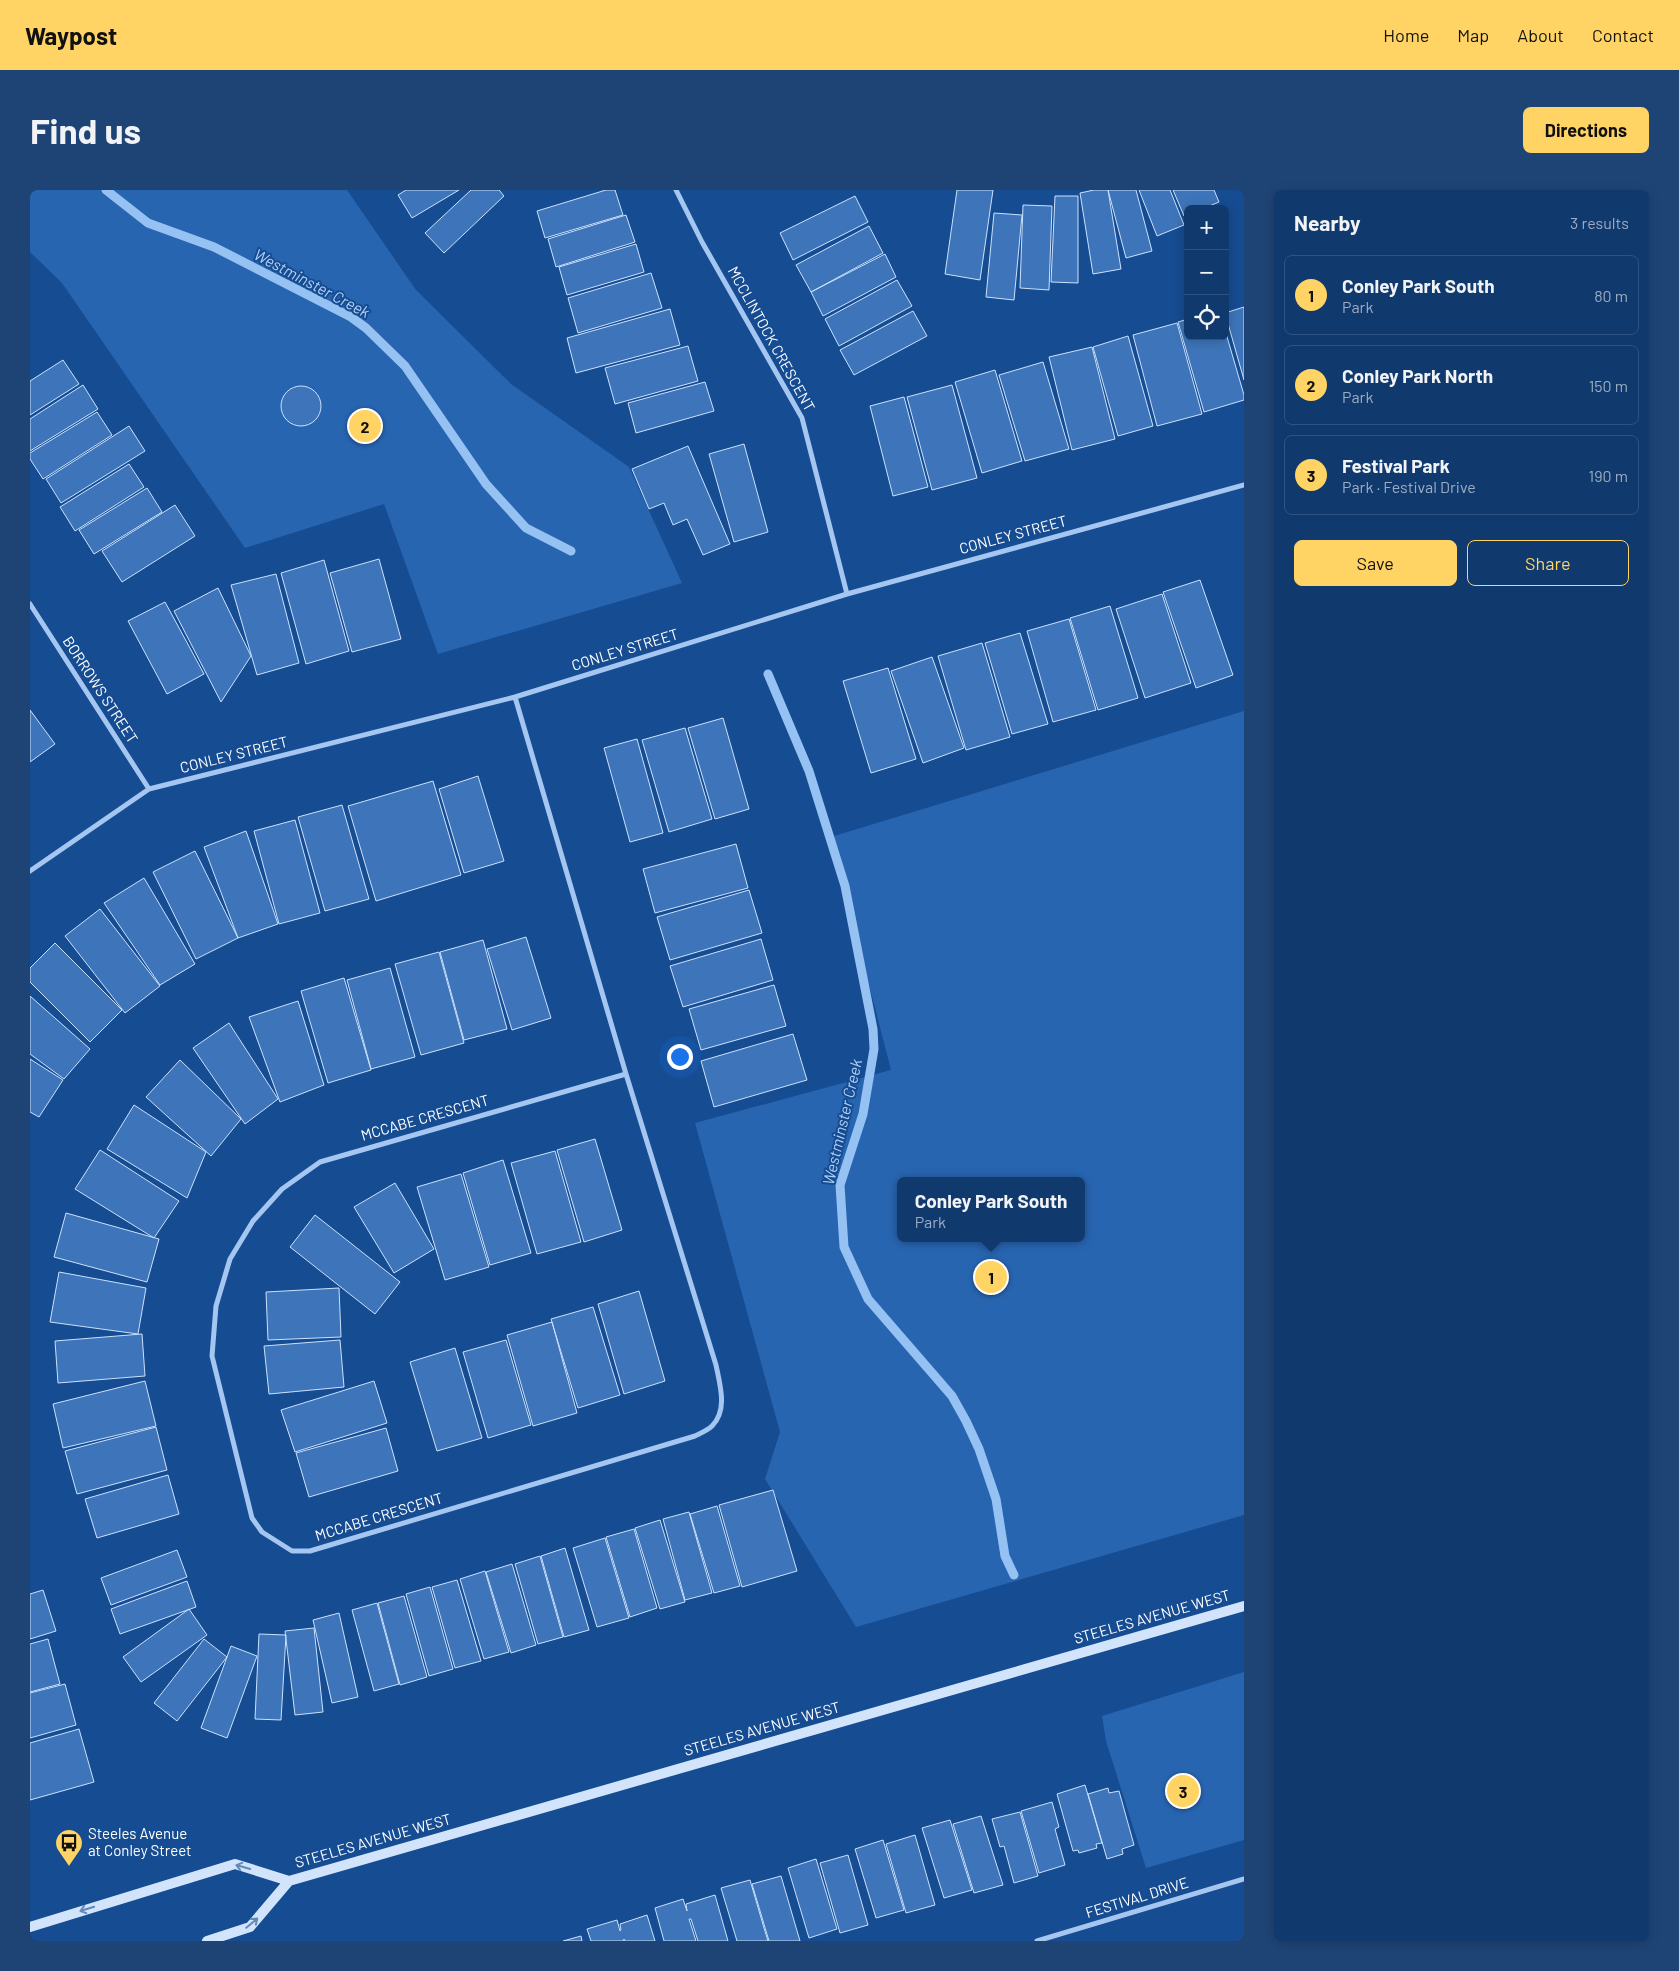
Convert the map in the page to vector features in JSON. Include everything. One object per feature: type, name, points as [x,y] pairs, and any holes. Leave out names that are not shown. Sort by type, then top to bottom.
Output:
[{"type":"main road","name":"STEELES AVENUE WEST","points":[[30,1927],[235,1864],[289,1881],[1244,1606]]},
{"type":"main road","name":"STEELES AVENUE WEST","points":[[207,1941],[250,1927],[289,1881]]},
{"type":"street","name":"MCCLINTOCK CRESCENT","points":[[676,190],[702,242],[802,418],[847,594]]},
{"type":"street","name":"CONLEY STREET","points":[[30,871],[149,789],[515,696],[847,594],[1244,485]]},
{"type":"street","name":"BORROWS STREET","points":[[30,604],[149,789]]},
{"type":"street","name":"MCCABE CRESCENT","points":[[515,696],[626,1074],[716,1365],[722,1399],[721,1414],[712,1427],[695,1436],[310,1551],[292,1551],[262,1532],[252,1518],[212,1356],[216,1306],[230,1259],[253,1221],[282,1189],[320,1162],[626,1074]]},
{"type":"street","name":"FESTIVAL DRIVE","points":[[1037,1941],[1244,1880]]},
{"type":"shaded area","points":[[30,190],[347,190],[416,290],[511,384],[629,467],[682,583],[438,654],[384,504],[245,548],[62,283],[30,252]]},
{"type":"shaded area","points":[[1244,711],[1244,1515],[856,1627],[765,1479],[780,1432],[695,1123],[891,1070],[831,837]]},
{"type":"shaded area","points":[[1244,1672],[1244,1840],[1146,1868],[1106,1741],[1102,1716]]},
{"type":"building","points":[[406,190],[459,190],[412,218],[398,195]]},
{"type":"building","points":[[471,190],[499,190],[504,196],[444,253],[425,233]]},
{"type":"building","points":[[606,190],[615,190],[623,215],[545,238],[537,211]]},
{"type":"building","points":[[957,190],[993,190],[980,280],[945,274]]},
{"type":"building","points":[[1108,190],[1121,269],[1093,274],[1080,193]]},
{"type":"building","points":[[1108,190],[1136,190],[1152,251],[1126,258]]},
{"type":"building","points":[[1139,190],[1170,190],[1184,225],[1157,236]]},
{"type":"building","points":[[1173,190],[1214,190],[1219,202],[1212,205],[1184,205],[1184,216]]},
{"type":"building","points":[[855,196],[868,222],[793,260],[780,233]]},
{"type":"building","points":[[1055,196],[1078,196],[1078,283],[1051,282]]},
{"type":"building","points":[[1023,205],[1052,206],[1049,290],[1020,288]]},
{"type":"building","points":[[994,213],[1022,215],[1014,300],[986,297]]},
{"type":"building","points":[[626,215],[635,242],[556,267],[548,239]]},
{"type":"building","points":[[869,226],[883,253],[811,292],[796,265]]},
{"type":"building","points":[[636,244],[644,272],[567,295],[559,267]]},
{"type":"building","points":[[885,254],[896,277],[823,316],[811,292]]},
{"type":"building","points":[[651,273],[662,308],[578,333],[568,298]]},
{"type":"building","points":[[897,280],[912,306],[839,346],[825,319]]},
{"type":"building","points":[[1244,307],[1244,380],[1229,327],[1229,312]]},
{"type":"building","points":[[670,309],[680,345],[576,373],[567,338]]},
{"type":"building","points":[[913,311],[927,336],[854,375],[840,350]]},
{"type":"building","points":[[1184,320],[1184,340],[1228,340],[1244,400],[1204,412],[1178,322]]},
{"type":"building","points":[[1177,323],[1202,414],[1157,426],[1133,335]]},
{"type":"building","points":[[1128,336],[1153,426],[1118,436],[1093,347]]},
{"type":"building","points":[[688,346],[698,381],[615,404],[605,368]]},
{"type":"building","points":[[1092,347],[1115,439],[1072,450],[1049,357]]},
{"type":"building","points":[[63,360],[79,384],[30,415],[30,381]]},
{"type":"building","points":[[1043,362],[1069,449],[1025,461],[999,375]]},
{"type":"building","points":[[995,370],[1022,461],[982,473],[955,382]]},
{"type":"building","points":[[705,382],[714,411],[636,433],[628,403]]},
{"type":"building","points":[[83,385],[98,409],[30,451],[30,419]]},
{"type":"building","points":[[952,385],[977,478],[932,490],[907,397]]},
{"type":"building","points":[[301,386],[315,392],[321,406],[315,420],[301,426],[287,420],[281,406],[287,392]]},
{"type":"building","points":[[904,397],[928,487],[893,496],[870,406]]},
{"type":"building","points":[[97,412],[112,435],[43,479],[30,459],[30,453]]},
{"type":"building","points":[[129,426],[145,451],[61,503],[46,479]]},
{"type":"building","points":[[744,444],[768,532],[734,542],[709,454]]},
{"type":"building","points":[[688,446],[730,544],[703,555],[687,519],[673,525],[664,503],[649,509],[632,469]]},
{"type":"building","points":[[129,464],[144,487],[75,531],[60,507]]},
{"type":"building","points":[[147,488],[162,512],[94,554],[79,530]]},
{"type":"building","points":[[175,505],[195,536],[122,582],[102,551]]},
{"type":"building","points":[[379,559],[401,639],[352,652],[330,573]]},
{"type":"building","points":[[324,560],[349,651],[306,664],[281,573]]},
{"type":"building","points":[[276,574],[299,663],[257,675],[231,585]]},
{"type":"building","points":[[1200,580],[1233,675],[1196,688],[1163,592]]},
{"type":"building","points":[[218,588],[251,656],[221,702],[174,611]]},
{"type":"building","points":[[1162,594],[1191,683],[1145,698],[1116,609]]},
{"type":"building","points":[[165,602],[204,674],[167,694],[128,621]]},
{"type":"building","points":[[1110,606],[1138,698],[1098,710],[1070,618]]},
{"type":"building","points":[[1069,619],[1096,710],[1053,722],[1027,631]]},
{"type":"building","points":[[1020,633],[1048,724],[1012,734],[985,643]]},
{"type":"building","points":[[982,643],[1010,737],[966,750],[938,656]]},
{"type":"building","points":[[932,657],[964,748],[923,763],[891,671]]},
{"type":"building","points":[[888,668],[916,759],[871,773],[843,681]]},
{"type":"building","points":[[30,710],[55,744],[30,762]]},
{"type":"building","points":[[723,718],[749,809],[715,819],[688,728]]},
{"type":"building","points":[[685,728],[712,819],[669,832],[642,740]]},
{"type":"building","points":[[637,739],[663,833],[630,842],[604,748]]},
{"type":"building","points":[[478,776],[504,861],[464,873],[439,789]]},
{"type":"building","points":[[433,781],[461,875],[376,901],[348,806]]},
{"type":"building","points":[[342,805],[369,899],[325,911],[298,817]]},
{"type":"building","points":[[295,820],[320,913],[279,924],[254,831]]},
{"type":"building","points":[[246,831],[278,924],[238,938],[204,847]]},
{"type":"building","points":[[736,844],[748,888],[655,913],[643,869]]},
{"type":"building","points":[[195,851],[238,938],[196,959],[153,872]]},
{"type":"building","points":[[144,878],[195,964],[160,985],[104,903]]},
{"type":"building","points":[[749,890],[762,933],[670,960],[657,917]]},
{"type":"building","points":[[100,909],[160,986],[125,1013],[65,936]]},
{"type":"building","points":[[526,937],[551,1018],[512,1030],[487,949]]},
{"type":"building","points":[[761,939],[773,980],[683,1007],[670,966]]},
{"type":"building","points":[[483,940],[507,1029],[464,1040],[440,952]]},
{"type":"building","points":[[55,943],[122,1010],[90,1042],[30,982],[30,968]]},
{"type":"building","points":[[439,952],[464,1043],[421,1055],[395,964]]},
{"type":"building","points":[[390,968],[415,1057],[371,1069],[347,980]]},
{"type":"building","points":[[344,978],[371,1070],[328,1083],[301,991]]},
{"type":"building","points":[[774,985],[786,1026],[701,1050],[689,1009]]},
{"type":"building","points":[[30,996],[90,1049],[64,1079],[30,1054]]},
{"type":"building","points":[[298,1001],[324,1085],[280,1102],[249,1017]]},
{"type":"building","points":[[229,1023],[278,1099],[245,1124],[193,1048]]},
{"type":"building","points":[[793,1034],[807,1080],[714,1107],[701,1061]]},
{"type":"building","points":[[30,1059],[63,1080],[39,1117],[30,1112]]},
{"type":"building","points":[[180,1060],[241,1119],[211,1156],[146,1097]]},
{"type":"building","points":[[134,1105],[206,1152],[187,1198],[107,1149]]},
{"type":"building","points":[[595,1139],[622,1230],[584,1242],[557,1150]]},
{"type":"building","points":[[100,1150],[179,1201],[154,1238],[75,1189]]},
{"type":"building","points":[[555,1151],[581,1242],[537,1254],[511,1163]]},
{"type":"building","points":[[503,1160],[531,1253],[490,1265],[463,1173]]},
{"type":"building","points":[[461,1174],[489,1267],[445,1280],[417,1187]]},
{"type":"building","points":[[395,1183],[434,1249],[394,1273],[354,1207]]},
{"type":"building","points":[[66,1213],[159,1239],[147,1282],[54,1257]]},
{"type":"building","points":[[315,1215],[400,1282],[375,1314],[290,1247]]},
{"type":"building","points":[[59,1272],[146,1288],[138,1334],[50,1322]]},
{"type":"building","points":[[339,1288],[341,1337],[268,1340],[266,1292]]},
{"type":"building","points":[[639,1291],[665,1381],[624,1394],[598,1304]]},
{"type":"building","points":[[593,1307],[620,1395],[578,1408],[551,1319]]},
{"type":"building","points":[[552,1322],[577,1413],[533,1426],[507,1335]]},
{"type":"building","points":[[142,1334],[145,1376],[58,1383],[55,1341]]},
{"type":"building","points":[[340,1340],[344,1387],[269,1394],[264,1346]]},
{"type":"building","points":[[506,1340],[531,1425],[488,1438],[463,1352]]},
{"type":"building","points":[[455,1348],[482,1438],[437,1451],[410,1362]]},
{"type":"building","points":[[145,1381],[156,1426],[63,1448],[53,1404]]},
{"type":"building","points":[[374,1381],[387,1423],[295,1452],[281,1410]]},
{"type":"building","points":[[156,1427],[167,1470],[77,1494],[65,1451]]},
{"type":"building","points":[[386,1428],[398,1471],[309,1497],[296,1453]]},
{"type":"building","points":[[168,1475],[179,1514],[97,1538],[85,1499]]},
{"type":"building","points":[[773,1490],[797,1571],[742,1587],[719,1505]]},
{"type":"building","points":[[717,1506],[740,1586],[714,1593],[690,1514]]},
{"type":"building","points":[[689,1512],[712,1593],[685,1600],[663,1519]]},
{"type":"building","points":[[660,1520],[685,1602],[660,1609],[635,1528]]},
{"type":"building","points":[[634,1529],[657,1608],[630,1617],[606,1537]]},
{"type":"building","points":[[605,1538],[629,1618],[597,1627],[573,1548]]},
{"type":"building","points":[[565,1548],[589,1630],[564,1637],[541,1556]]},
{"type":"building","points":[[177,1550],[187,1577],[111,1605],[101,1578]]},
{"type":"building","points":[[540,1556],[563,1637],[538,1644],[515,1564]]},
{"type":"building","points":[[512,1564],[536,1645],[511,1653],[486,1572]]},
{"type":"building","points":[[485,1571],[509,1652],[484,1659],[460,1579]]},
{"type":"building","points":[[457,1580],[481,1661],[455,1668],[432,1587]]},
{"type":"building","points":[[187,1581],[196,1607],[120,1634],[111,1609]]},
{"type":"building","points":[[430,1587],[453,1669],[429,1676],[406,1594]]},
{"type":"building","points":[[43,1590],[56,1631],[30,1639],[30,1594]]},
{"type":"building","points":[[404,1596],[427,1677],[400,1685],[378,1603]]},
{"type":"building","points":[[377,1603],[399,1684],[374,1691],[352,1610]]},
{"type":"building","points":[[189,1609],[207,1635],[141,1682],[123,1657]]},
{"type":"building","points":[[339,1613],[358,1697],[332,1703],[313,1620]]},
{"type":"building","points":[[314,1628],[323,1712],[295,1715],[285,1631]]},
{"type":"building","points":[[259,1634],[286,1635],[281,1720],[255,1719]]},
{"type":"building","points":[[48,1639],[60,1684],[30,1692],[30,1644]]},
{"type":"building","points":[[204,1639],[227,1657],[177,1721],[154,1703]]},
{"type":"building","points":[[231,1646],[257,1656],[227,1738],[201,1728]]},
{"type":"building","points":[[65,1684],[76,1725],[30,1738],[30,1693]]},
{"type":"building","points":[[79,1729],[94,1782],[30,1800],[30,1743]]},
{"type":"building","points":[[1085,1785],[1102,1843],[1096,1844],[1097,1848],[1079,1853],[1078,1850],[1073,1851],[1057,1794]]},
{"type":"building","points":[[1108,1788],[1109,1793],[1119,1791],[1134,1845],[1122,1849],[1123,1854],[1107,1859],[1088,1794]]},
{"type":"building","points":[[1052,1802],[1059,1827],[1055,1829],[1065,1865],[1039,1873],[1021,1811]]},
{"type":"building","points":[[1020,1812],[1038,1876],[1014,1883],[1004,1846],[1000,1847],[992,1819]]},
{"type":"building","points":[[981,1816],[1003,1885],[974,1893],[953,1824]]},
{"type":"building","points":[[950,1820],[972,1890],[944,1898],[922,1828]]},
{"type":"building","points":[[915,1835],[935,1905],[906,1913],[886,1844]]},
{"type":"building","points":[[883,1840],[904,1910],[876,1918],[855,1849]]},
{"type":"building","points":[[848,1855],[868,1925],[840,1933],[820,1863]]},
{"type":"building","points":[[816,1859],[837,1929],[809,1938],[788,1868]]},
{"type":"building","points":[[781,1876],[800,1941],[769,1941],[752,1884]]},
{"type":"building","points":[[750,1880],[768,1941],[737,1941],[721,1888]]},
{"type":"building","points":[[715,1895],[728,1941],[698,1941],[691,1919],[689,1919],[696,1941],[664,1941],[655,1908],[683,1899],[687,1911],[686,1904]]},
{"type":"building","points":[[647,1915],[655,1941],[625,1941],[624,1939],[623,1941],[591,1941],[587,1929],[617,1920],[620,1931],[620,1924]]},
{"type":"building","points":[[581,1936],[582,1941],[563,1941]]},
{"type":"waterway","name":"Westminster Creek","points":[[106,190],[148,223],[214,247],[351,317],[366,328],[405,366],[486,484],[526,528],[571,551]]},
{"type":"waterway","name":"Westminster Creek","points":[[768,674],[809,771],[845,886],[873,1029],[874,1049],[863,1114],[840,1185],[844,1247],[868,1299],[952,1396],[966,1421],[979,1449],[996,1499],[1005,1556],[1014,1575]]},
{"type":"place","name":"Conley Park North","points":[[365,426]]},
{"type":"place","name":"Conley Park South","points":[[991,1277]]},
{"type":"place","name":"Festival Park","points":[[1183,1791]]},
{"type":"place","name":"Steeles Avenue at Conley Street","points":[[69,1867]]}]
